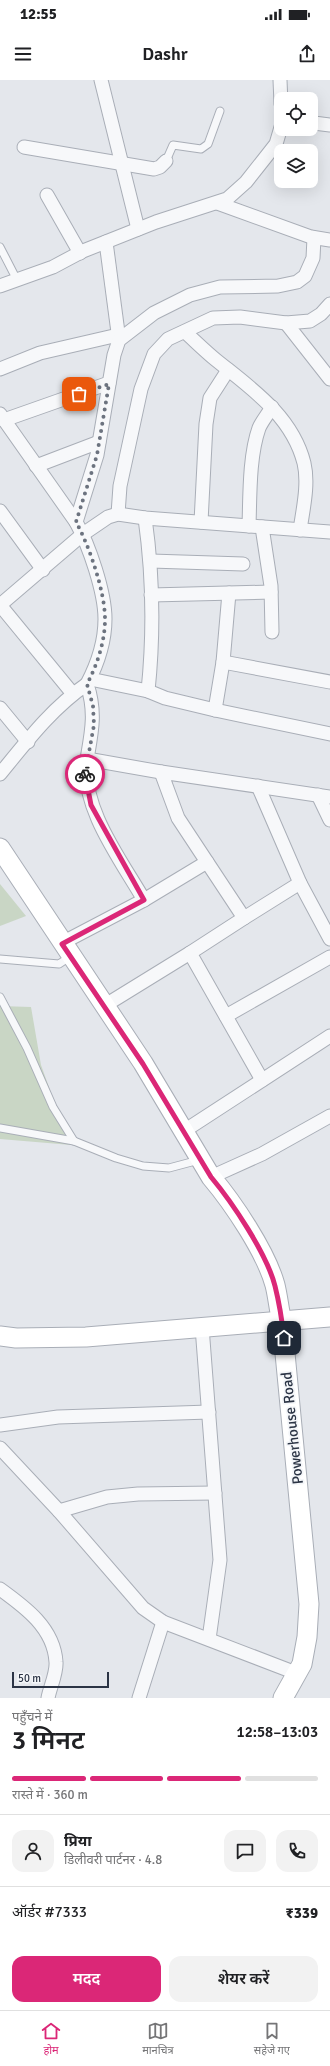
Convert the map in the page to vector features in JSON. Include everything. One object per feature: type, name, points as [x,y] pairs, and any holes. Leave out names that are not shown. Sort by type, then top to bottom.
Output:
[{"type":"main road","name":"Powerhouse Road","points":[[0,848],[143,1064],[211,1177],[222,1190],[243,1223],[264,1260],[275,1285],[282,1322],[309,1604],[307,1637],[302,1664],[283,1698]]},
{"type":"main road","points":[[0,1336],[16,1338],[86,1337],[330,1317]]},
{"type":"street","points":[[101,80],[138,229]]},
{"type":"street","points":[[280,80],[280,92]]},
{"type":"street","points":[[318,124],[330,125]]},
{"type":"street","points":[[0,286],[53,267],[80,253],[138,229],[227,199],[246,182],[276,144],[278,136]]},
{"type":"street","points":[[24,147],[154,169],[160,167],[166,161]]},
{"type":"street","points":[[47,195],[80,253]]},
{"type":"street","points":[[0,369],[40,353],[119,338],[154,313],[190,295],[220,287],[278,286],[297,282],[305,276],[321,239],[217,203]]},
{"type":"street","points":[[76,522],[97,455],[114,355],[119,338],[106,242]]},
{"type":"street","points":[[113,516],[141,389],[154,354],[168,339],[213,318],[240,317],[286,323],[310,321],[321,314],[330,304]]},
{"type":"street","points":[[286,323],[330,379]]},
{"type":"street","points":[[185,332],[228,370],[259,394],[279,415],[291,434],[304,463],[305,486],[300,530]]},
{"type":"street","points":[[201,522],[206,424],[210,398],[228,370]]},
{"type":"street","points":[[0,774],[50,714],[88,681],[97,664],[105,619],[86,532],[76,522],[2,417],[109,384]]},
{"type":"street","points":[[272,407],[260,428],[256,443],[250,493],[255,527],[271,592],[272,632]]},
{"type":"street","points":[[36,466],[99,442]]},
{"type":"street","points":[[0,511],[43,570]]},
{"type":"street","points":[[72,694],[0,605],[86,532],[113,516],[330,532]]},
{"type":"street","points":[[145,518],[151,561],[152,654],[148,691]]},
{"type":"street","points":[[151,561],[244,564]]},
{"type":"street","points":[[151,595],[271,592]]},
{"type":"street","points":[[215,710],[223,662],[229,593]]},
{"type":"street","points":[[223,662],[330,682]]},
{"type":"street","points":[[88,681],[148,691],[165,698],[215,710],[330,734]]},
{"type":"street","points":[[88,681],[93,706],[94,725],[85,772],[91,805],[144,900]]},
{"type":"street","points":[[0,708],[28,742]]},
{"type":"street","points":[[87,759],[161,772],[324,796],[330,820]]},
{"type":"street","points":[[161,772],[178,818],[244,918]]},
{"type":"street","points":[[258,786],[300,883],[330,939]]},
{"type":"street","points":[[67,950],[144,900],[207,862]]},
{"type":"street","points":[[104,1006],[300,883]]},
{"type":"street","points":[[190,953],[262,1080]]},
{"type":"street","points":[[226,1016],[330,957]]},
{"type":"street","points":[[184,1131],[330,1036]]},
{"type":"street","points":[[211,1177],[262,1154],[330,1116]]},
{"type":"street","points":[[202,1327],[220,1560],[209,1640]]},
{"type":"street","points":[[0,1425],[58,1417],[209,1412]]},
{"type":"street","points":[[0,1448],[60,1511],[143,1608],[163,1622],[296,1673]]},
{"type":"street","points":[[60,1511],[107,1497],[138,1494],[215,1493]]},
{"type":"street","points":[[0,1589],[20,1604],[41,1624],[50,1639],[56,1663],[48,1698]]},
{"type":"street","points":[[139,1698],[163,1622]]},
{"type":"lane","points":[[166,161],[173,145],[201,149],[208,144],[220,111]]},
{"type":"lane","points":[[0,247],[17,280]]},
{"type":"lane","points":[[0,959],[58,964],[67,950]]},
{"type":"lane","points":[[0,997],[27,1048],[53,1107],[74,1141]]},
{"type":"lane","points":[[0,1128],[74,1141],[116,1158],[143,1166],[169,1168],[201,1160]]},
{"type":"green space","points":[[0,884],[26,916],[0,926]]},
{"type":"green space","points":[[0,1006],[31,1007],[41,1065],[59,1115],[83,1146],[0,1139]]},
{"type":"way so far","points":[[79,394],[109,384],[97,455],[76,522],[83,534],[93,562],[105,619],[97,664],[87,684],[93,706],[94,725],[85,774]]},
{"type":"route","points":[[85,774],[89,788],[91,805],[108,838],[144,900],[62,944],[143,1064],[211,1177],[222,1190],[264,1260],[275,1285],[284,1338]]}]
